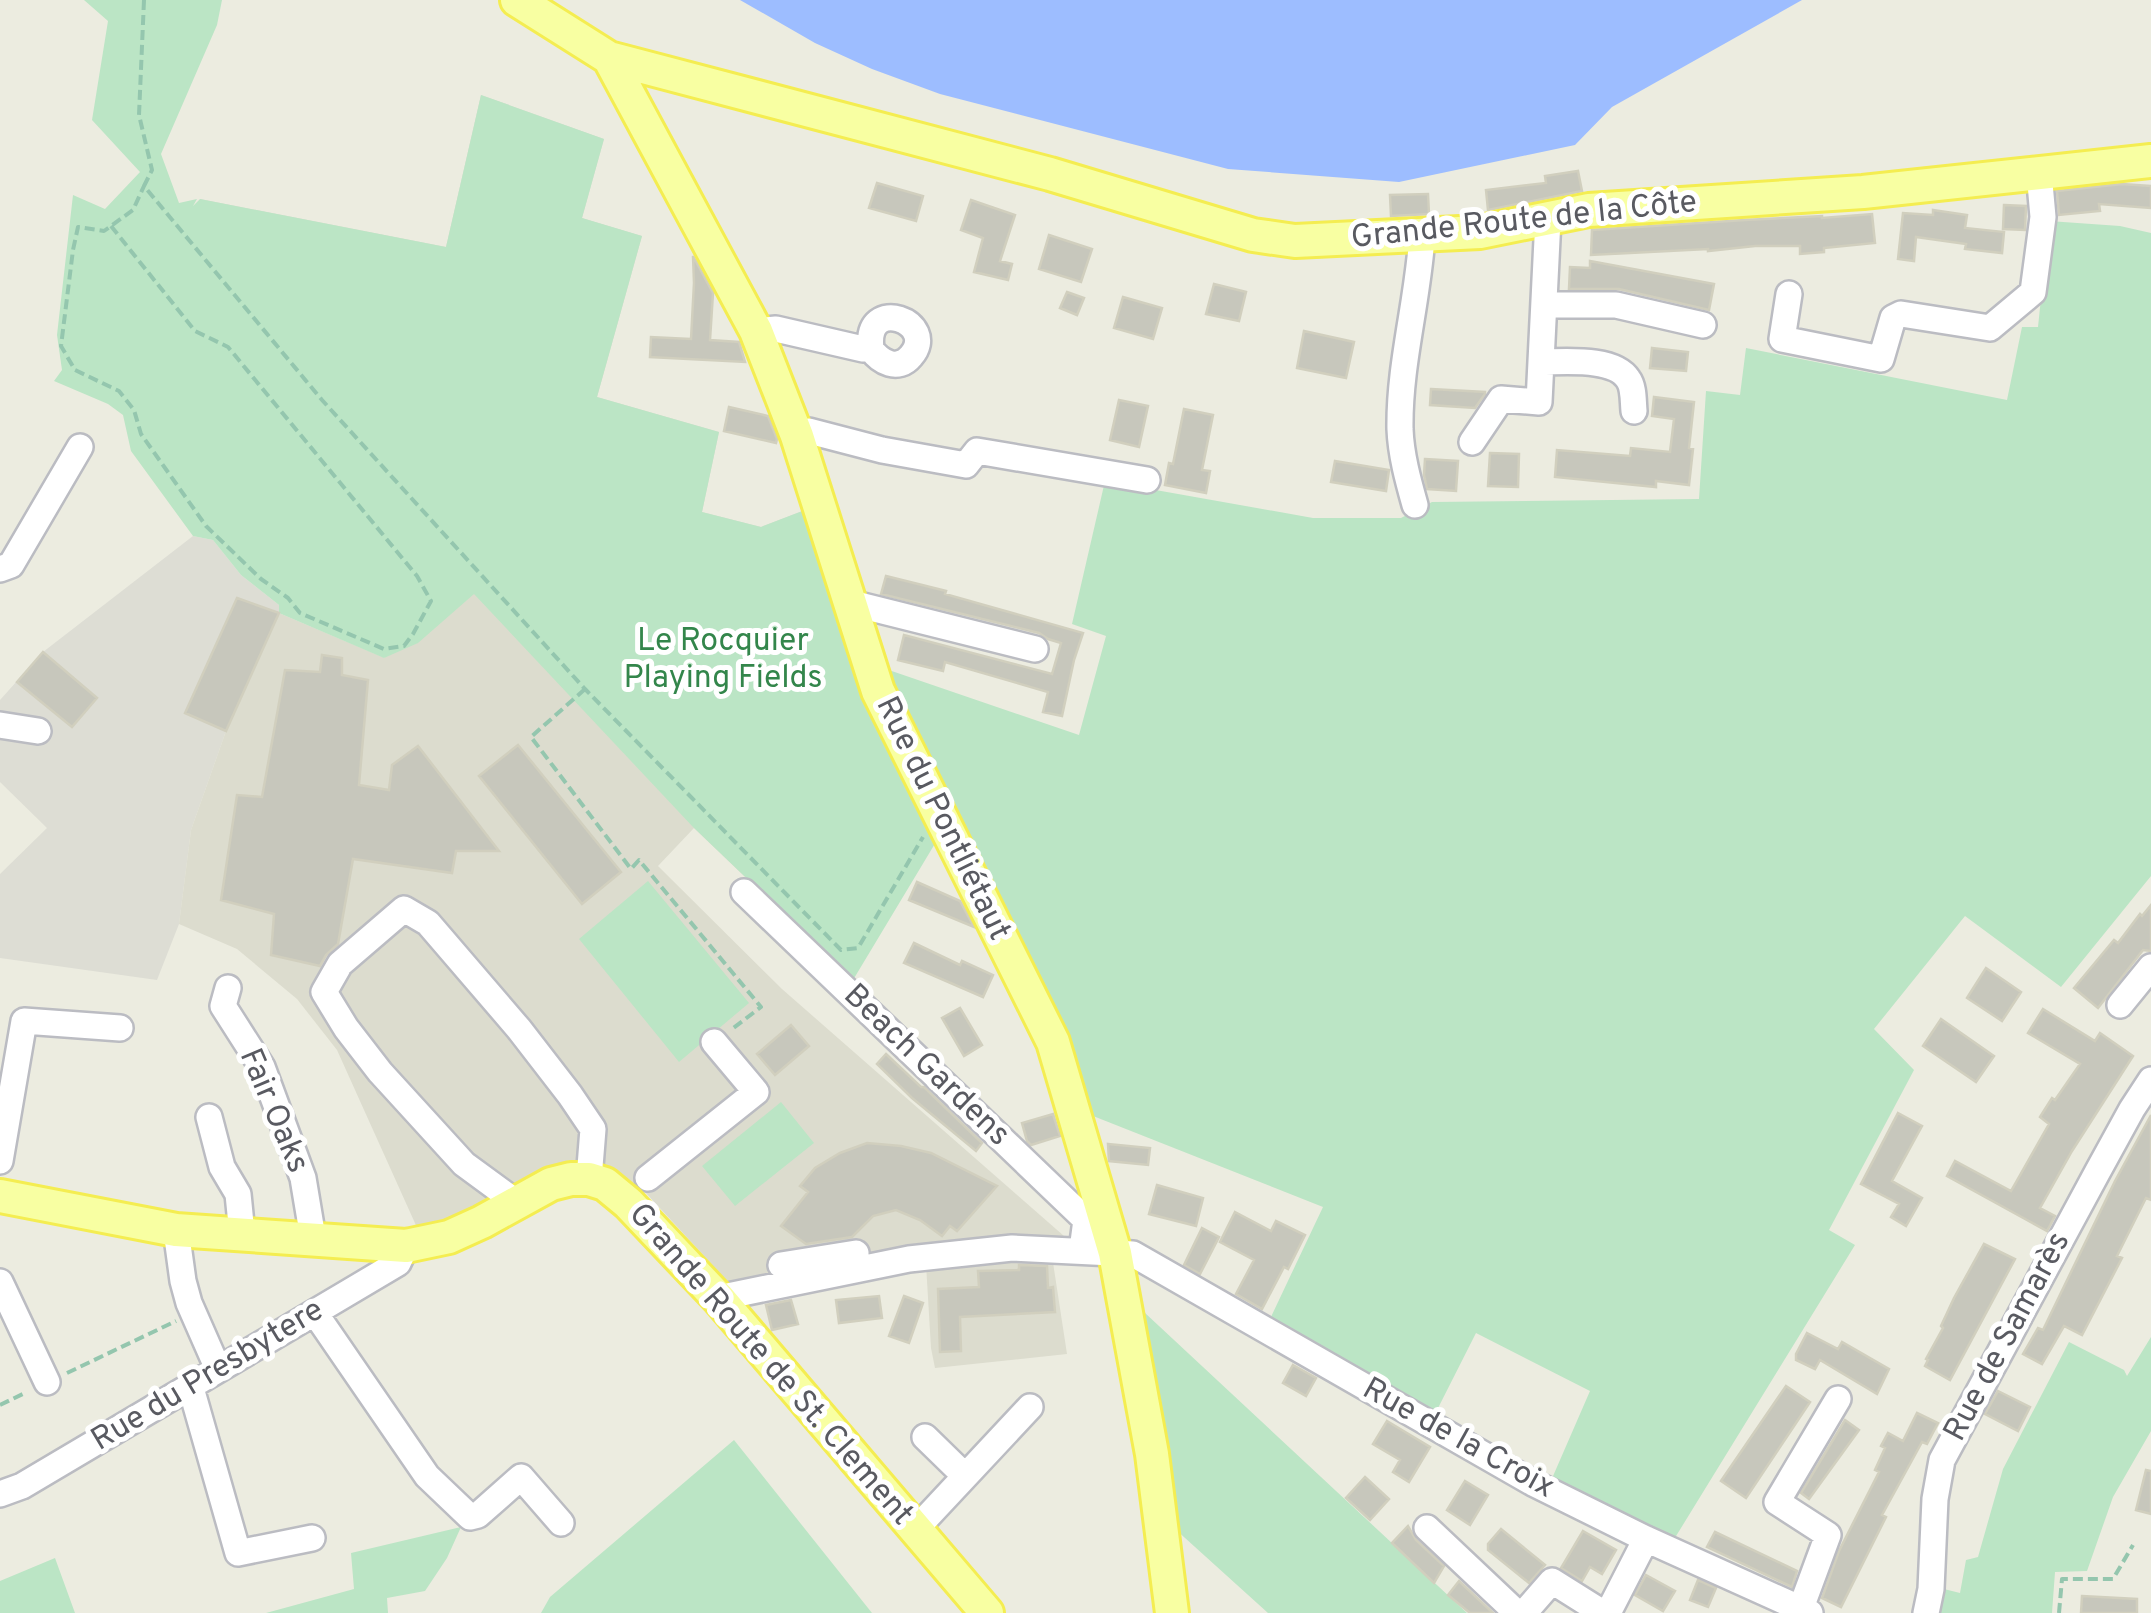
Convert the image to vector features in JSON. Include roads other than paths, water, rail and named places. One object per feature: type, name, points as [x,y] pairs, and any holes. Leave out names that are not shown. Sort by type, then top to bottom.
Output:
[{"type":"main road","name":"Grande Route de la Côte","points":[[517,0],[609,58],[1050,174],[1253,235],[1295,242],[1480,232],[1589,210],[1863,192],[2151,161]]},
{"type":"main road","name":"Rue du Pontliétaut","points":[[609,58],[756,331],[797,436],[878,691],[1053,1042],[1115,1253],[1152,1454],[1172,1613]]},
{"type":"main road","points":[[0,1196],[176,1230],[406,1246],[449,1237],[550,1184],[589,1179]]},
{"type":"main road","name":"Grande Route de St. Clement","points":[[589,1179],[604,1184],[628,1203],[718,1298],[987,1613]]},
{"type":"street","points":[[1790,294],[1782,339],[1880,359],[1893,318],[1901,314],[1990,328],[2033,292],[2044,216],[2039,172]]},
{"type":"street","points":[[1472,442],[1501,399],[1539,402],[1548,219]]},
{"type":"street","points":[[1415,505],[1404,467],[1400,429],[1404,363],[1422,236]]},
{"type":"street","points":[[1544,305],[1616,305],[1702,325]]},
{"type":"street","points":[[756,331],[776,328],[871,348]]},
{"type":"street","points":[[1541,362],[1597,363],[1620,369],[1631,382],[1634,411]]},
{"type":"street","points":[[797,436],[809,431],[882,450],[966,465],[977,450],[1147,480]]},
{"type":"street","points":[[0,568],[10,564],[80,447]]},
{"type":"street","points":[[851,603],[1034,649]]},
{"type":"street","points":[[0,725],[38,731]]},
{"type":"street","name":"Beach Gardens","points":[[744,892],[1086,1220],[1082,1250]]},
{"type":"street","points":[[516,1203],[464,1164],[380,1072],[324,992],[340,964],[404,909],[428,922],[570,1095],[593,1129],[589,1179]]},
{"type":"street","points":[[2120,1005],[2151,967]]},
{"type":"street","name":"Fair Oaks","points":[[228,988],[223,1006],[262,1067],[303,1178],[312,1238]]},
{"type":"street","points":[[0,1162],[7,1080],[24,1020],[120,1028]]},
{"type":"street","points":[[648,1178],[756,1092],[714,1042]]},
{"type":"street","name":"Rue de Samarès","points":[[1926,1613],[1932,1589],[1935,1499],[1942,1460],[2132,1108],[2151,1080]]},
{"type":"street","points":[[210,1117],[222,1167],[238,1194],[242,1234]]},
{"type":"street","points":[[476,1173],[482,1222]]},
{"type":"street","points":[[176,1230],[183,1281],[218,1369]]},
{"type":"street","points":[[718,1298],[909,1259],[1012,1248],[1007,1236],[906,1245],[781,1265]]},
{"type":"street","name":"Rue du Presbytere","points":[[0,1494],[22,1486],[191,1388],[398,1263],[406,1246]]},
{"type":"street","name":"Rue de la Croix","points":[[1012,1248],[1133,1254],[1533,1483],[1805,1611]]},
{"type":"street","points":[[0,1282],[47,1382]]},
{"type":"street","points":[[315,1313],[427,1476],[470,1517],[478,1515],[521,1477],[561,1523]]},
{"type":"street","points":[[191,1388],[238,1553],[312,1538]]},
{"type":"street","points":[[1805,1611],[1828,1535],[1777,1502],[1838,1399]]},
{"type":"street","points":[[915,1530],[1030,1408]]},
{"type":"street","points":[[925,1437],[964,1476]]},
{"type":"street","points":[[1427,1528],[1521,1613],[1552,1581],[1606,1613],[1646,1539]]},
{"type":"water","points":[[740,0],[1802,0],[1612,107],[1575,145],[1399,182],[1228,169],[940,94],[815,43]]},
{"type":"park label","name":"Le Rocquier Playing Fields","points":[[723,660]]}]
